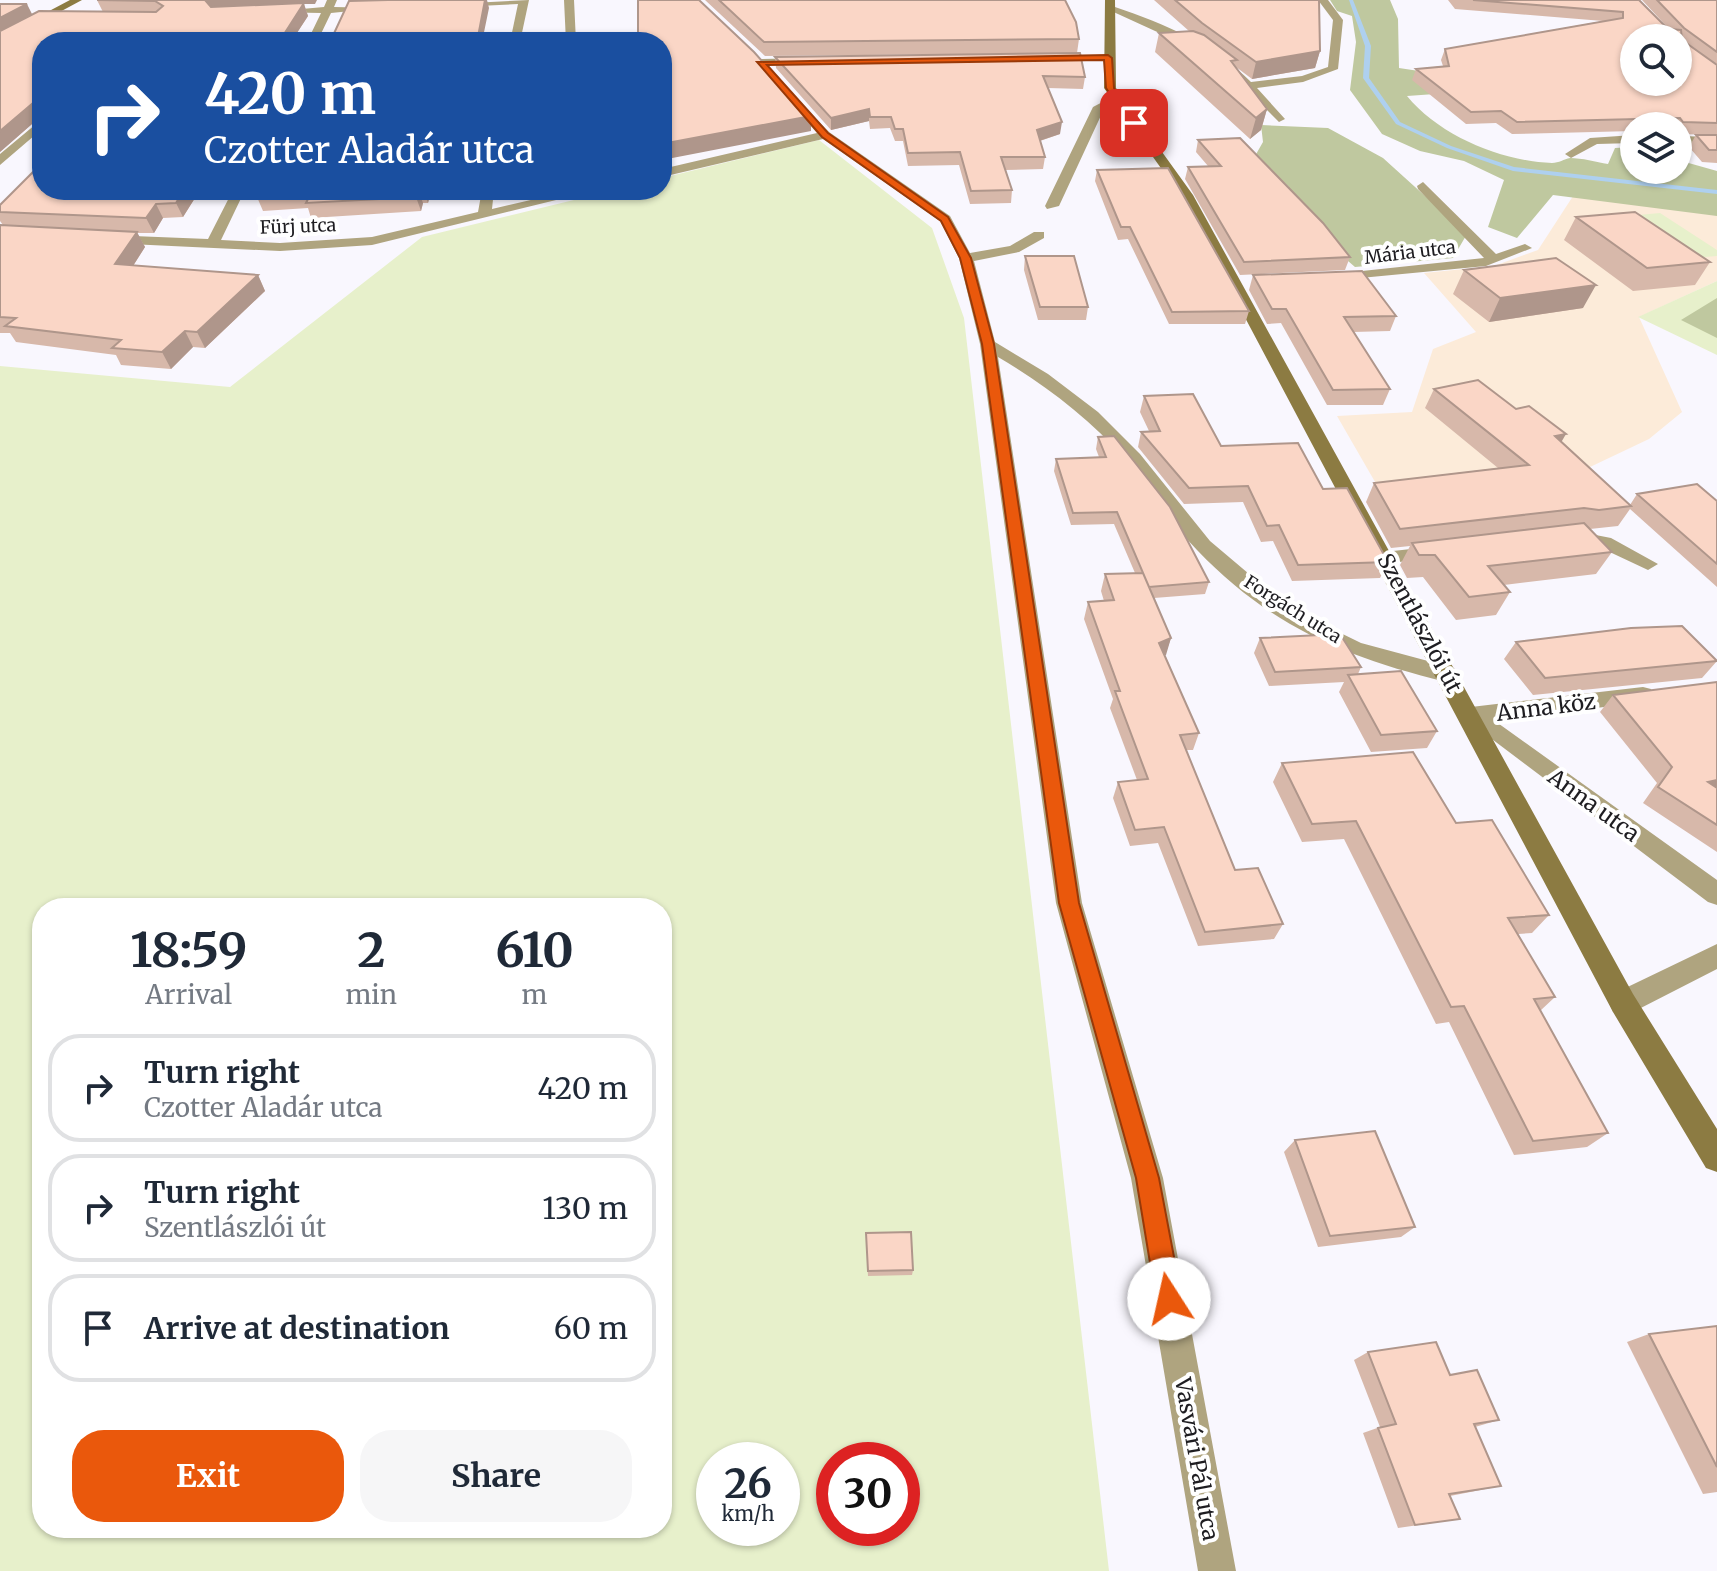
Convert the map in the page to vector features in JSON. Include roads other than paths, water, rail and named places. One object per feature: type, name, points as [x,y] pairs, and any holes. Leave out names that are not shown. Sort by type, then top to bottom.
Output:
[{"type":"main road","points":[[0,41],[77,0]]},
{"type":"main road","name":"Szentlászlói út","points":[[1111,5],[1110,88],[1186,195],[1242,282],[1384,558],[1623,1003],[1717,1157]]},
{"type":"street","points":[[569,0],[571,32]]},
{"type":"street","points":[[1252,85],[1303,79],[1333,69],[1338,20],[1323,0]]},
{"type":"street","points":[[447,5],[523,1],[517,32]]},
{"type":"street","points":[[264,12],[330,5],[387,7]]},
{"type":"street","points":[[317,32],[330,5]]},
{"type":"street","points":[[1111,5],[1200,43],[1252,85],[1279,119]]},
{"type":"street","points":[[46,18],[74,18]]},
{"type":"street","points":[[750,52],[770,73]]},
{"type":"street","points":[[1031,59],[1108,58]]},
{"type":"street","points":[[761,62],[817,60]]},
{"type":"street","name":"Vasvári Pál utca","points":[[779,83],[825,135],[945,219],[966,258],[988,344],[1069,903],[1147,1178],[1217,1571]]},
{"type":"street","points":[[1052,206],[1099,107],[1116,99]]},
{"type":"street","points":[[0,161],[32,132]]},
{"type":"street","points":[[672,171],[825,135]]},
{"type":"street","points":[[1571,154],[1594,141],[1620,140]]},
{"type":"street","points":[[1692,140],[1717,141]]},
{"type":"street","name":"Mária utca","points":[[1423,186],[1493,259]]},
{"type":"street","points":[[212,245],[234,200]]},
{"type":"street","points":[[484,215],[486,200]]},
{"type":"street","name":"Fürj utca","points":[[91,238],[280,247],[372,241],[548,200]]},
{"type":"street","points":[[966,258],[1014,249],[1039,235]]},
{"type":"street","name":"Mária utca","points":[[1311,280],[1493,259],[1525,248]]},
{"type":"street","name":"Forgách utca","points":[[988,344],[1063,389],[1124,447],[1170,508],[1205,547],[1260,593],[1319,631],[1373,656],[1446,674]]},
{"type":"street","points":[[1556,538],[1572,536],[1604,542],[1648,564]]},
{"type":"street","points":[[1384,558],[1463,549]]},
{"type":"street","name":"Anna köz","points":[[1471,715],[1659,693]]},
{"type":"street","name":"Anna utca","points":[[1471,715],[1717,894]]},
{"type":"street","points":[[1623,1003],[1717,956]]},
{"type":"waterway","points":[[1351,0],[1368,46],[1366,78],[1398,123],[1449,147],[1513,169],[1717,192]]}]
